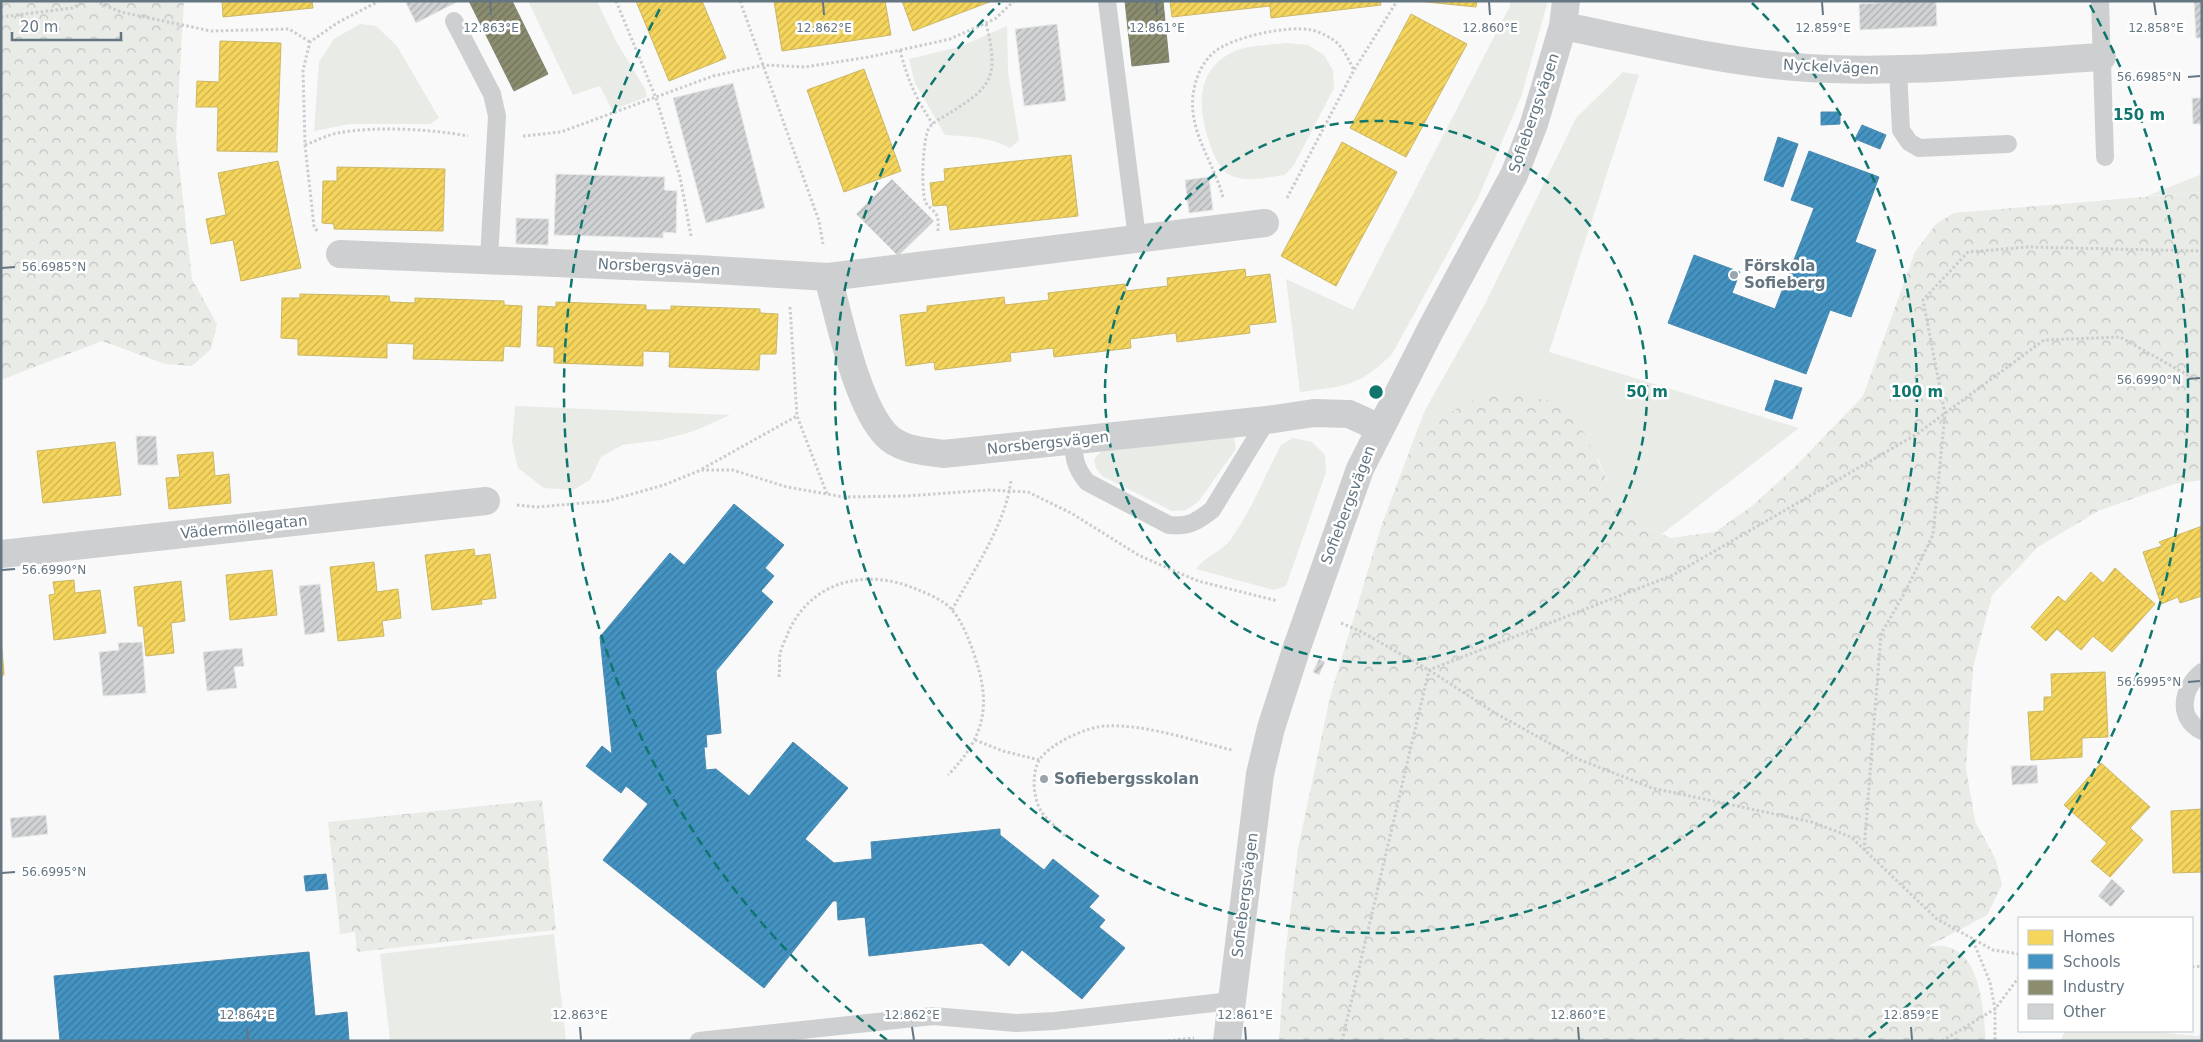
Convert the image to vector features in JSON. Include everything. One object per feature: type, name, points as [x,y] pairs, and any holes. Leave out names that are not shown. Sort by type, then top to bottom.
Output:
[{"type":"street","name":"Nyckelvägen","points":[[1565,14],[1711,56],[1794,67],[1898,70],[2102,57]]},
{"type":"street","name":"Sofiebergsvägen","points":[[1227,1041],[1264,758],[1271,728],[1327,559],[1360,469],[1514,175],[1534,124],[1565,14]]},
{"type":"street","name":"Norsbergsvägen","points":[[340,254],[489,259],[828,277],[1265,223]]},
{"type":"street","name":"Norsbergsvägen","points":[[828,277],[866,406],[886,436],[907,448],[943,454],[1267,420],[1314,413],[1349,414],[1380,428]]},
{"type":"street","name":"Vädermöllegatan","points":[[1,554],[486,501]]},
{"type":"lane","points":[[1107,1],[1137,238]]},
{"type":"lane","points":[[2100,1],[2105,157]]},
{"type":"lane","points":[[454,21],[492,94],[497,116],[489,259]]},
{"type":"lane","points":[[1898,70],[1901,130],[1909,142],[1919,148],[2008,144]]},
{"type":"lane","points":[[1073,440],[1078,471],[1087,482],[1169,525],[1184,526],[1198,520],[1212,510],[1267,420]]},
{"type":"lane","points":[[2202,672],[2192,680],[2186,695],[2185,712],[2194,727],[2202,731]]},
{"type":"lane","points":[[699,1041],[934,1016],[1016,1023],[1232,1002]]},
{"type":"path","points":[[1,17],[72,8],[86,1]]},
{"type":"path","points":[[95,1],[121,12],[211,31],[289,29],[310,42]]},
{"type":"path","points":[[340,254],[324,247],[314,226],[305,145],[303,70],[310,42],[337,23],[379,1]]},
{"type":"path","points":[[616,1],[656,98],[680,177],[698,269]]},
{"type":"path","points":[[740,1],[819,221],[828,277]]},
{"type":"path","points":[[305,145],[337,133],[386,130],[449,132],[497,141],[518,136],[561,132],[713,76],[764,64],[805,67],[950,39],[995,20],[1014,1]]},
{"type":"path","points":[[1265,223],[1283,206],[1354,70],[1396,1]]},
{"type":"path","points":[[941,263],[937,215],[925,203],[925,144],[927,131],[933,124],[975,98],[988,82],[993,65],[992,45],[986,23]]},
{"type":"path","points":[[1232,227],[1218,180],[1197,136],[1192,112],[1194,89],[1201,67],[1214,52],[1234,40],[1283,30],[1311,30],[1333,40],[1345,52],[1354,70]]},
{"type":"path","points":[[900,50],[908,80],[918,102],[933,124]]},
{"type":"path","points":[[1864,850],[1881,634],[1904,594],[1933,535],[1945,414],[1923,300],[1968,252],[2028,247],[2202,252]]},
{"type":"path","points":[[787,274],[795,362],[797,416],[826,494]]},
{"type":"path","points":[[1342,1041],[1429,670],[1673,575],[1917,434],[2044,340],[2120,337],[2200,382]]},
{"type":"path","points":[[701,470],[797,416]]},
{"type":"path","points":[[952,610],[993,535],[1010,491]]},
{"type":"path","points":[[779,677],[780,652],[792,624],[809,601],[837,583],[867,578],[897,580],[930,595],[952,610],[970,643],[981,674],[985,699],[983,720],[975,740],[964,759],[948,775]]},
{"type":"path","points":[[1065,836],[1041,811],[1033,788],[1039,760],[1053,747],[1076,734],[1106,726],[1144,730],[1264,758]]},
{"type":"path","points":[[975,740],[1003,751],[1039,760]]},
{"type":"path","points":[[1973,940],[1990,982],[1996,1009],[1995,1041]]},
{"type":"path","points":[[1942,1041],[1996,1009],[2018,978]]},
{"type":"green space","points":[[1,1],[184,1],[176,137],[192,279],[217,324],[211,349],[192,366],[165,364],[102,341],[1,380]]},
{"type":"green space","points":[[528,1],[597,1],[616,41],[645,89],[647,97],[612,110],[600,86],[573,95]]},
{"type":"green space","points":[[1510,1],[1548,1],[1521,97],[1478,198],[1392,354],[1360,379],[1340,386],[1300,392],[1286,279],[1353,310],[1510,6]]},
{"type":"green space","points":[[360,24],[376,26],[397,46],[439,118],[430,124],[350,124],[314,131],[319,62],[334,39]]},
{"type":"green space","points":[[1007,26],[1008,72],[1019,140],[1010,148],[986,139],[945,135],[915,83],[909,59],[959,47]]},
{"type":"green space","points":[[1286,43],[1308,45],[1324,55],[1333,70],[1334,88],[1294,165],[1285,175],[1256,179],[1235,177],[1228,174],[1221,167],[1208,140],[1202,108],[1204,84],[1216,64],[1227,55],[1240,49]]},
{"type":"green space","points":[[1623,72],[1639,75],[1549,352],[1799,428],[1662,534],[1640,525],[1611,488],[1598,459],[1441,418],[1408,455],[1425,410],[1484,306],[1576,118]]},
{"type":"green space","points":[[2202,174],[2202,192],[2147,196]]},
{"type":"green space","points":[[2202,192],[2202,480],[2174,484],[2098,511],[2038,547],[1992,595],[1973,668],[1966,768],[1975,821],[1996,860],[2002,885],[1987,915],[1929,946],[1944,946],[1957,951],[1973,971],[1984,1014],[1986,1041],[1279,1041],[1285,956],[1298,849],[1330,697],[1381,527],[1408,455],[1441,418],[1470,401],[1508,394],[1547,400],[1578,421],[1611,488],[1640,525],[1671,538],[1715,532],[1752,506],[1798,464],[1863,396],[1915,252],[1936,224],[1954,213]]},
{"type":"green space","points":[[515,406],[730,415],[694,431],[661,440],[622,445],[601,457],[590,480],[573,490],[544,488],[518,468],[512,442]]},
{"type":"green space","points":[[1225,435],[1234,437],[1236,449],[1198,502],[1186,510],[1172,511],[1102,476],[1096,468],[1094,459],[1104,448]]},
{"type":"green space","points":[[1293,438],[1312,442],[1325,455],[1326,472],[1286,586],[1274,590],[1196,569],[1231,539],[1251,505],[1281,445]]},
{"type":"green space","points":[[542,800],[556,930],[357,952],[355,932],[340,934],[328,822]]},
{"type":"green space","points":[[554,934],[566,1041],[390,1041],[380,954]]},
{"type":"green space","points":[[2064,1032],[2159,1032],[2197,1036],[2202,1034],[2202,1041],[2060,1041]]},
{"type":"building: Homes","points":[[222,1],[312,1],[313,8],[223,17]]},
{"type":"building: Homes","points":[[636,1],[702,1],[726,58],[669,81]]},
{"type":"building: Homes","points":[[774,1],[885,1],[891,35],[782,51]]},
{"type":"building: Homes","points":[[902,1],[992,1],[913,31]]},
{"type":"building: Homes","points":[[1170,1],[1380,1],[1381,5],[1271,18],[1270,6],[1172,17]]},
{"type":"building: Homes","points":[[1417,1],[1477,1],[1476,7]]},
{"type":"building: Homes","points":[[1411,14],[1467,44],[1406,157],[1350,128]]},
{"type":"building: Homes","points":[[220,41],[281,43],[277,152],[217,151],[218,107],[196,107],[197,81],[219,82]]},
{"type":"building: Homes","points":[[864,69],[901,171],[844,192],[807,90]]},
{"type":"building: Homes","points":[[1342,142],[1397,172],[1336,286],[1281,256]]},
{"type":"building: Homes","points":[[1071,155],[1078,216],[950,230],[947,205],[933,206],[930,183],[945,181],[944,169]]},
{"type":"building: Homes","points":[[278,161],[301,268],[241,281],[233,240],[211,244],[206,219],[226,215],[218,173]]},
{"type":"building: Homes","points":[[337,167],[445,169],[443,231],[334,229],[334,224],[322,223],[323,181],[337,181]]},
{"type":"building: Homes","points":[[1245,269],[1246,277],[1270,274],[1276,322],[1249,325],[1250,333],[1177,342],[1176,333],[1130,339],[1131,348],[1054,357],[1053,348],[1010,353],[1011,361],[935,370],[934,362],[906,366],[900,315],[927,312],[927,306],[1004,297],[1005,305],[1049,300],[1048,293],[1125,284],[1126,291],[1168,286],[1167,278]]},
{"type":"building: Homes","points":[[300,294],[389,296],[390,302],[415,303],[415,298],[504,301],[504,305],[522,306],[520,347],[504,346],[503,361],[413,359],[414,344],[387,343],[387,358],[298,355],[298,339],[281,338],[282,298],[300,298]]},
{"type":"building: Homes","points":[[556,302],[646,305],[646,310],[671,310],[671,306],[760,309],[760,313],[778,314],[776,354],[760,354],[759,370],[669,367],[670,352],[643,351],[643,366],[554,363],[554,347],[537,346],[538,306],[556,307]]},
{"type":"building: Homes","points":[[115,442],[121,495],[43,503],[37,451]]},
{"type":"building: Homes","points":[[213,452],[215,476],[229,474],[231,503],[169,509],[166,478],[180,477],[177,455]]},
{"type":"building: Homes","points":[[2202,526],[2202,596],[2180,603],[2178,597],[2161,604],[2143,552],[2162,546],[2159,542]]},
{"type":"building: Homes","points":[[474,549],[475,556],[490,554],[496,598],[481,600],[482,604],[432,610],[425,555]]},
{"type":"building: Homes","points":[[374,562],[377,592],[398,589],[401,618],[382,621],[384,636],[338,641],[330,567]]},
{"type":"building: Homes","points":[[2115,568],[2155,604],[2112,652],[2093,636],[2081,650],[2057,629],[2046,641],[2031,627],[2058,596],[2065,602],[2091,572],[2103,583]]},
{"type":"building: Homes","points":[[272,570],[277,615],[230,620],[226,575]]},
{"type":"building: Homes","points":[[74,580],[75,593],[100,590],[106,633],[54,640],[49,595],[55,594],[53,582]]},
{"type":"building: Homes","points":[[181,581],[185,621],[171,623],[174,653],[146,656],[143,626],[138,626],[134,587]]},
{"type":"building: Homes","points":[[1,639],[4,674],[1,678]]},
{"type":"building: Homes","points":[[2105,672],[2108,737],[2082,738],[2082,757],[2031,760],[2028,712],[2044,711],[2044,697],[2052,697],[2051,674]]},
{"type":"building: Homes","points":[[2101,763],[2150,807],[2130,828],[2143,840],[2110,877],[2091,861],[2107,843],[2064,805]]},
{"type":"building: Homes","points":[[2202,809],[2202,872],[2173,873],[2171,811]]},
{"type":"building: Schools","points":[[1821,112],[1840,112],[1840,124],[1821,125]]},
{"type":"building: Schools","points":[[1862,125],[1886,135],[1880,149],[1855,139]]},
{"type":"building: Schools","points":[[1778,137],[1798,144],[1783,187],[1764,180]]},
{"type":"building: Schools","points":[[1809,151],[1879,177],[1855,242],[1876,250],[1851,317],[1830,310],[1806,374],[1668,323],[1694,255],[1740,272],[1732,293],[1775,309],[1814,208],[1791,200]]},
{"type":"building: Schools","points":[[1775,380],[1802,388],[1792,419],[1765,410]]},
{"type":"building: Schools","points":[[734,504],[784,545],[765,568],[774,576],[761,591],[773,602],[716,671],[721,733],[706,735],[707,747],[704,747],[706,770],[716,769],[749,796],[793,742],[848,788],[805,839],[834,863],[872,859],[871,842],[1000,829],[1000,835],[1044,870],[1053,859],[1099,896],[1089,907],[1105,920],[1099,927],[1125,948],[1082,999],[1022,950],[1009,966],[982,943],[869,956],[865,917],[838,920],[837,901],[833,901],[764,988],[603,860],[648,804],[626,786],[621,793],[586,766],[602,746],[612,754],[600,637],[670,553],[684,565]]},
{"type":"building: Schools","points":[[326,874],[328,889],[306,891],[304,876]]},
{"type":"building: Schools","points":[[309,952],[315,1016],[347,1012],[349,1041],[60,1041],[54,976]]},
{"type":"building: Industry","points":[[469,1],[512,1],[548,74],[514,91]]},
{"type":"building: Industry","points":[[1125,1],[1163,1],[1169,62],[1132,66]]},
{"type":"building: Other","points":[[405,1],[456,1],[457,2],[416,23]]},
{"type":"building: Other","points":[[1936,1],[1937,26],[1860,30],[1859,4]]},
{"type":"building: Other","points":[[2194,1],[2202,1],[2202,38],[2196,38]]},
{"type":"building: Other","points":[[1057,24],[1066,101],[1024,106],[1015,29]]},
{"type":"building: Other","points":[[733,83],[765,208],[706,223],[673,98]]},
{"type":"building: Other","points":[[2192,98],[2202,98],[2202,124],[2193,124]]},
{"type":"building: Other","points":[[556,174],[665,177],[664,190],[677,191],[676,233],[663,232],[663,238],[554,235]]},
{"type":"building: Other","points":[[1209,177],[1213,210],[1189,213],[1185,180]]},
{"type":"building: Other","points":[[892,179],[934,221],[898,256],[856,214]]},
{"type":"building: Other","points":[[516,218],[549,219],[548,245],[516,244]]},
{"type":"building: Other","points":[[136,436],[156,436],[158,465],[138,465]]},
{"type":"building: Other","points":[[320,584],[325,632],[305,635],[299,586]]},
{"type":"building: Other","points":[[142,642],[146,693],[103,696],[99,652],[119,650],[118,643]]},
{"type":"building: Other","points":[[242,648],[244,666],[234,667],[237,688],[207,691],[203,652]]},
{"type":"building: Other","points":[[1319,659],[1325,662],[1319,675],[1313,672]]},
{"type":"building: Other","points":[[2037,765],[2038,783],[2012,785],[2011,766]]},
{"type":"building: Other","points":[[46,815],[48,834],[12,838],[10,818]]},
{"type":"building: Other","points":[[2112,879],[2125,891],[2111,907],[2098,896]]},
{"type":"place","name":"Förskola Sofieberg","points":[[1734,275]]},
{"type":"place","name":"Sofiebergsskolan","points":[[1044,779]]}]
